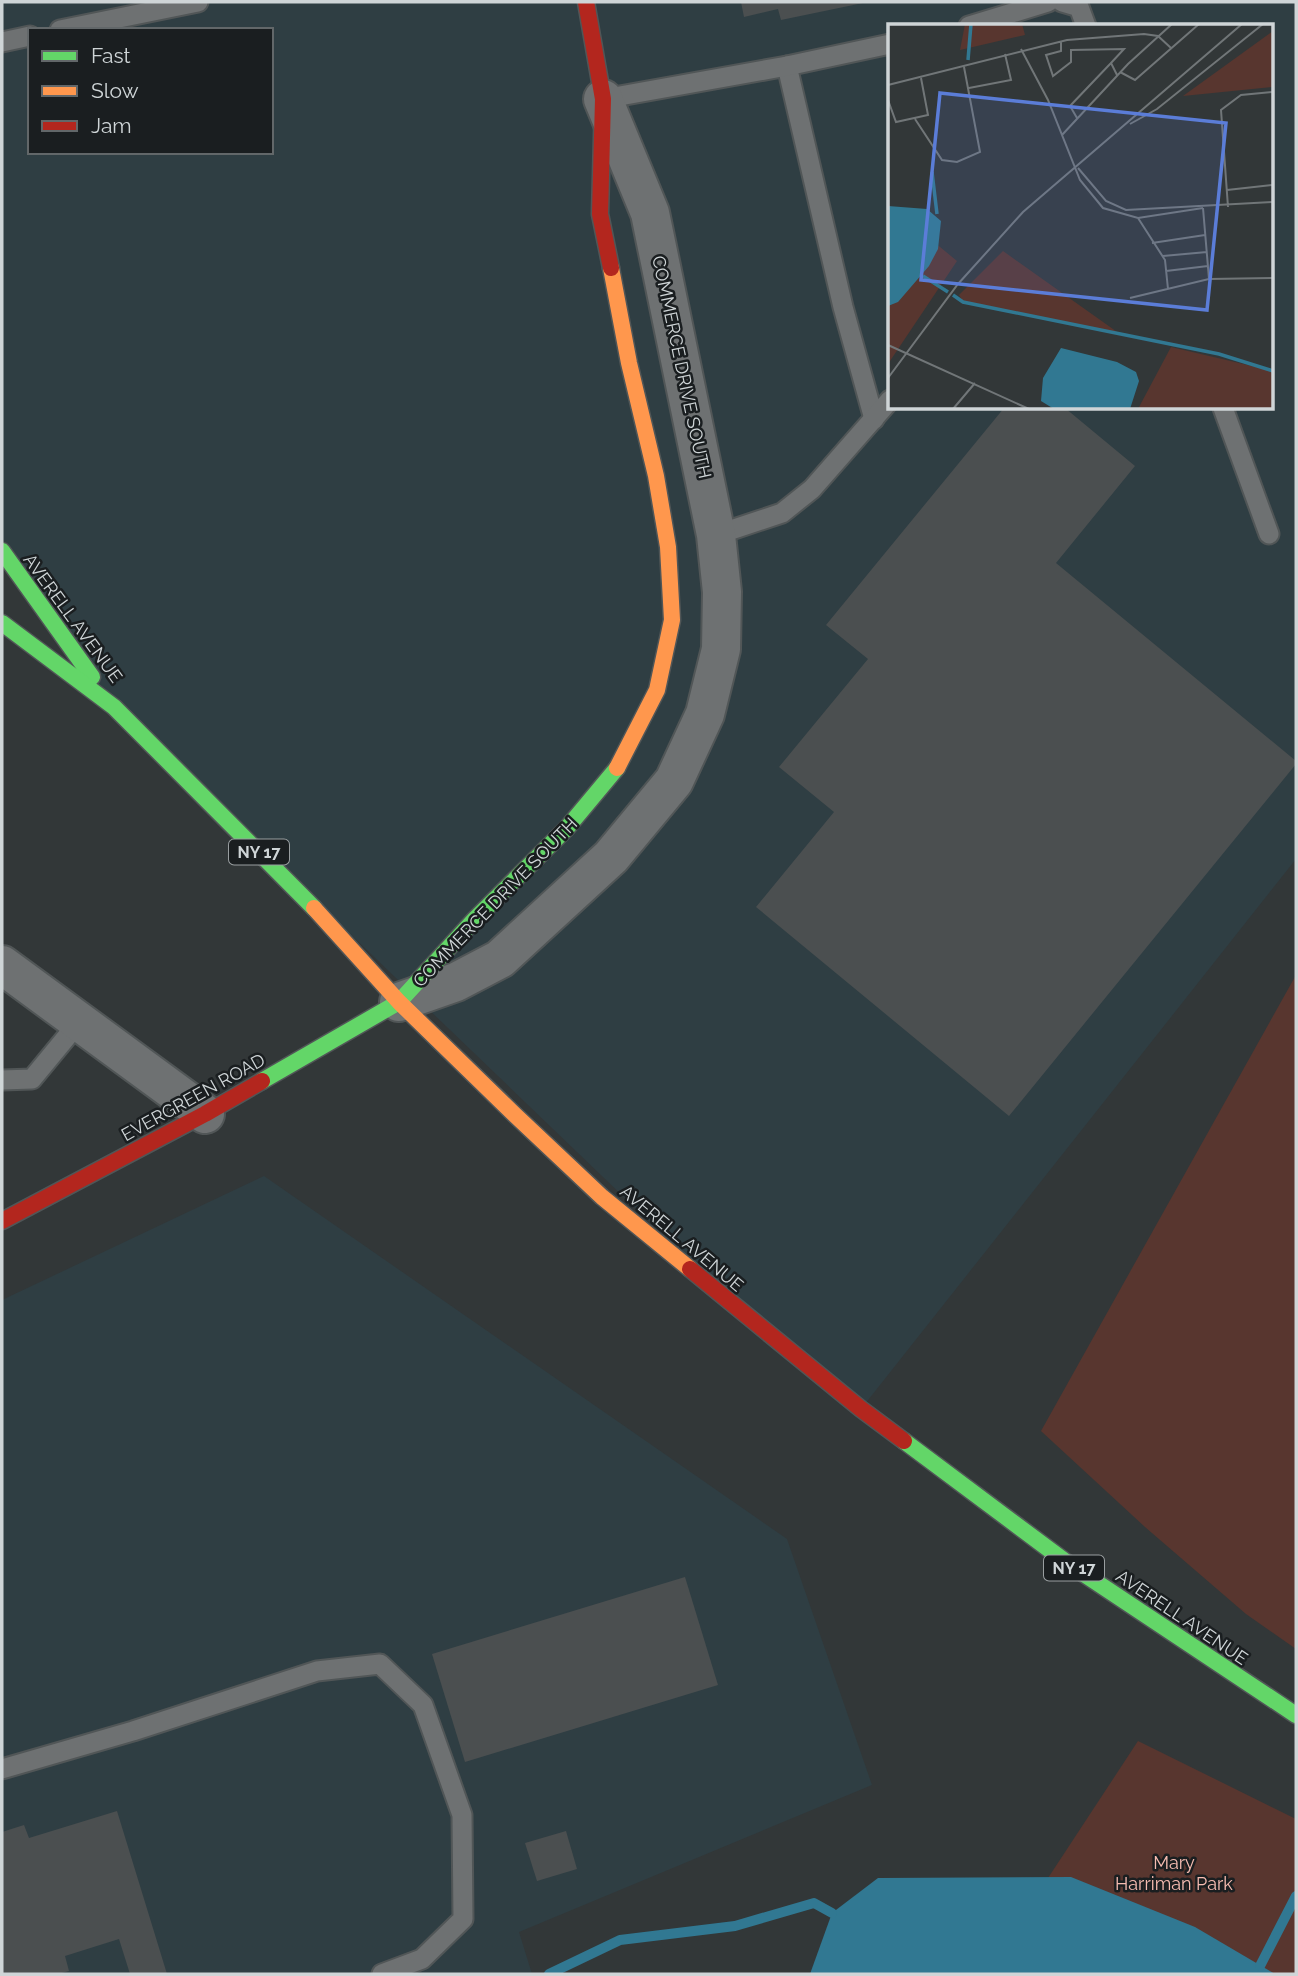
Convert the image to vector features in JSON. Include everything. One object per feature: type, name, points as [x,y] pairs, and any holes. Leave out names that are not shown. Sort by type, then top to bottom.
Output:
[{"type":"main road","name":"COMMERCE DRIVE SOUTH","points":[[399,1002],[475,919],[566,828],[621,763],[657,690],[672,620],[668,547],[656,476],[629,363],[600,214],[603,99],[586,2]]},
{"type":"main road","name":"AVERELL AVENUE","points":[[2,551],[114,707]]},
{"type":"main road","name":"AVERELL AVENUE","points":[[2,623],[114,707],[329,923],[399,1002],[602,1197],[861,1409],[1066,1562],[1296,1715]]},
{"type":"main road","name":"EVERGREEN ROAD","points":[[2,1221],[205,1114],[399,1002]]},
{"type":"street","name":"COMMERCE DRIVE SOUTH","points":[[399,1002],[456,982],[500,959],[611,857],[674,781],[705,714],[721,649],[722,592],[716,535],[650,213],[603,99]]},
{"type":"street","points":[[2,965],[205,1114]]},
{"type":"lane","points":[[70,28],[198,2]]},
{"type":"lane","points":[[994,23],[1048,2]]},
{"type":"lane","points":[[1073,4],[1085,24]]},
{"type":"lane","points":[[2,42],[28,36]]},
{"type":"lane","points":[[603,99],[787,66],[888,44]]},
{"type":"lane","points":[[787,66],[843,307],[874,419]]},
{"type":"lane","points":[[716,535],[782,513],[811,489],[888,402]]},
{"type":"lane","points":[[1224,410],[1269,534]]},
{"type":"lane","points":[[2,1080],[32,1079],[92,1032]]},
{"type":"lane","points":[[2,1769],[133,1731],[317,1671],[380,1664],[424,1705],[462,1815],[463,1906],[463,1919],[422,1959],[382,1974]]},
{"type":"shaded area","points":[[2,2],[1296,2],[1296,859],[861,1409],[756,1324],[114,707],[2,551]]},
{"type":"shaded area","points":[[264,1176],[787,1539],[872,1785],[519,1932],[532,1974],[2,1974],[2,1300]]},
{"type":"green space","points":[[1296,975],[1296,1649],[1246,1614],[1145,1527],[1041,1431]]},
{"type":"green space","name":"Mary Harriman Park","points":[[1138,1741],[1296,1819],[1296,1974],[985,1974]]},
{"type":"water","points":[[1071,1877],[1195,1927],[1275,1974],[810,1974],[832,1913],[878,1878]]},
{"type":"building","points":[[741,2],[863,3],[781,20],[778,9],[744,17]]},
{"type":"building","points":[[1002,410],[1067,410],[1135,466],[1056,563],[1296,761],[1009,1116],[756,907],[834,812],[779,767],[868,659],[826,625]]},
{"type":"building","points":[[685,1577],[718,1685],[465,1762],[432,1654]]},
{"type":"building","points":[[117,1811],[167,1974],[130,1974],[119,1939],[65,1956],[69,1971],[58,1974],[2,1974],[2,1832],[24,1825],[29,1838]]},
{"type":"building","points":[[566,1831],[577,1869],[537,1881],[525,1843]]},
{"type":"waterway","points":[[1260,1966],[1296,1896]]},
{"type":"waterway","points":[[549,1974],[620,1940],[735,1926],[814,1903],[832,1913]]},
{"type":"traffic: fast","points":[[2,551],[92,677]]},
{"type":"traffic: fast","points":[[2,623],[114,707],[314,908]]},
{"type":"traffic: fast","points":[[262,1081],[399,1002],[475,919],[567,828],[617,768]]},
{"type":"traffic: fast","points":[[904,1441],[1066,1562],[1296,1715]]},
{"type":"traffic: slow","points":[[611,268],[629,363],[656,476],[668,547],[672,620],[657,690],[617,768]]},
{"type":"traffic: slow","points":[[314,908],[399,1002],[515,1115],[602,1197],[690,1269]]},
{"type":"traffic: jam","points":[[586,2],[603,99],[600,214],[611,268]]},
{"type":"traffic: jam","points":[[2,1221],[262,1081]]},
{"type":"traffic: jam","points":[[690,1269],[904,1441]]}]
